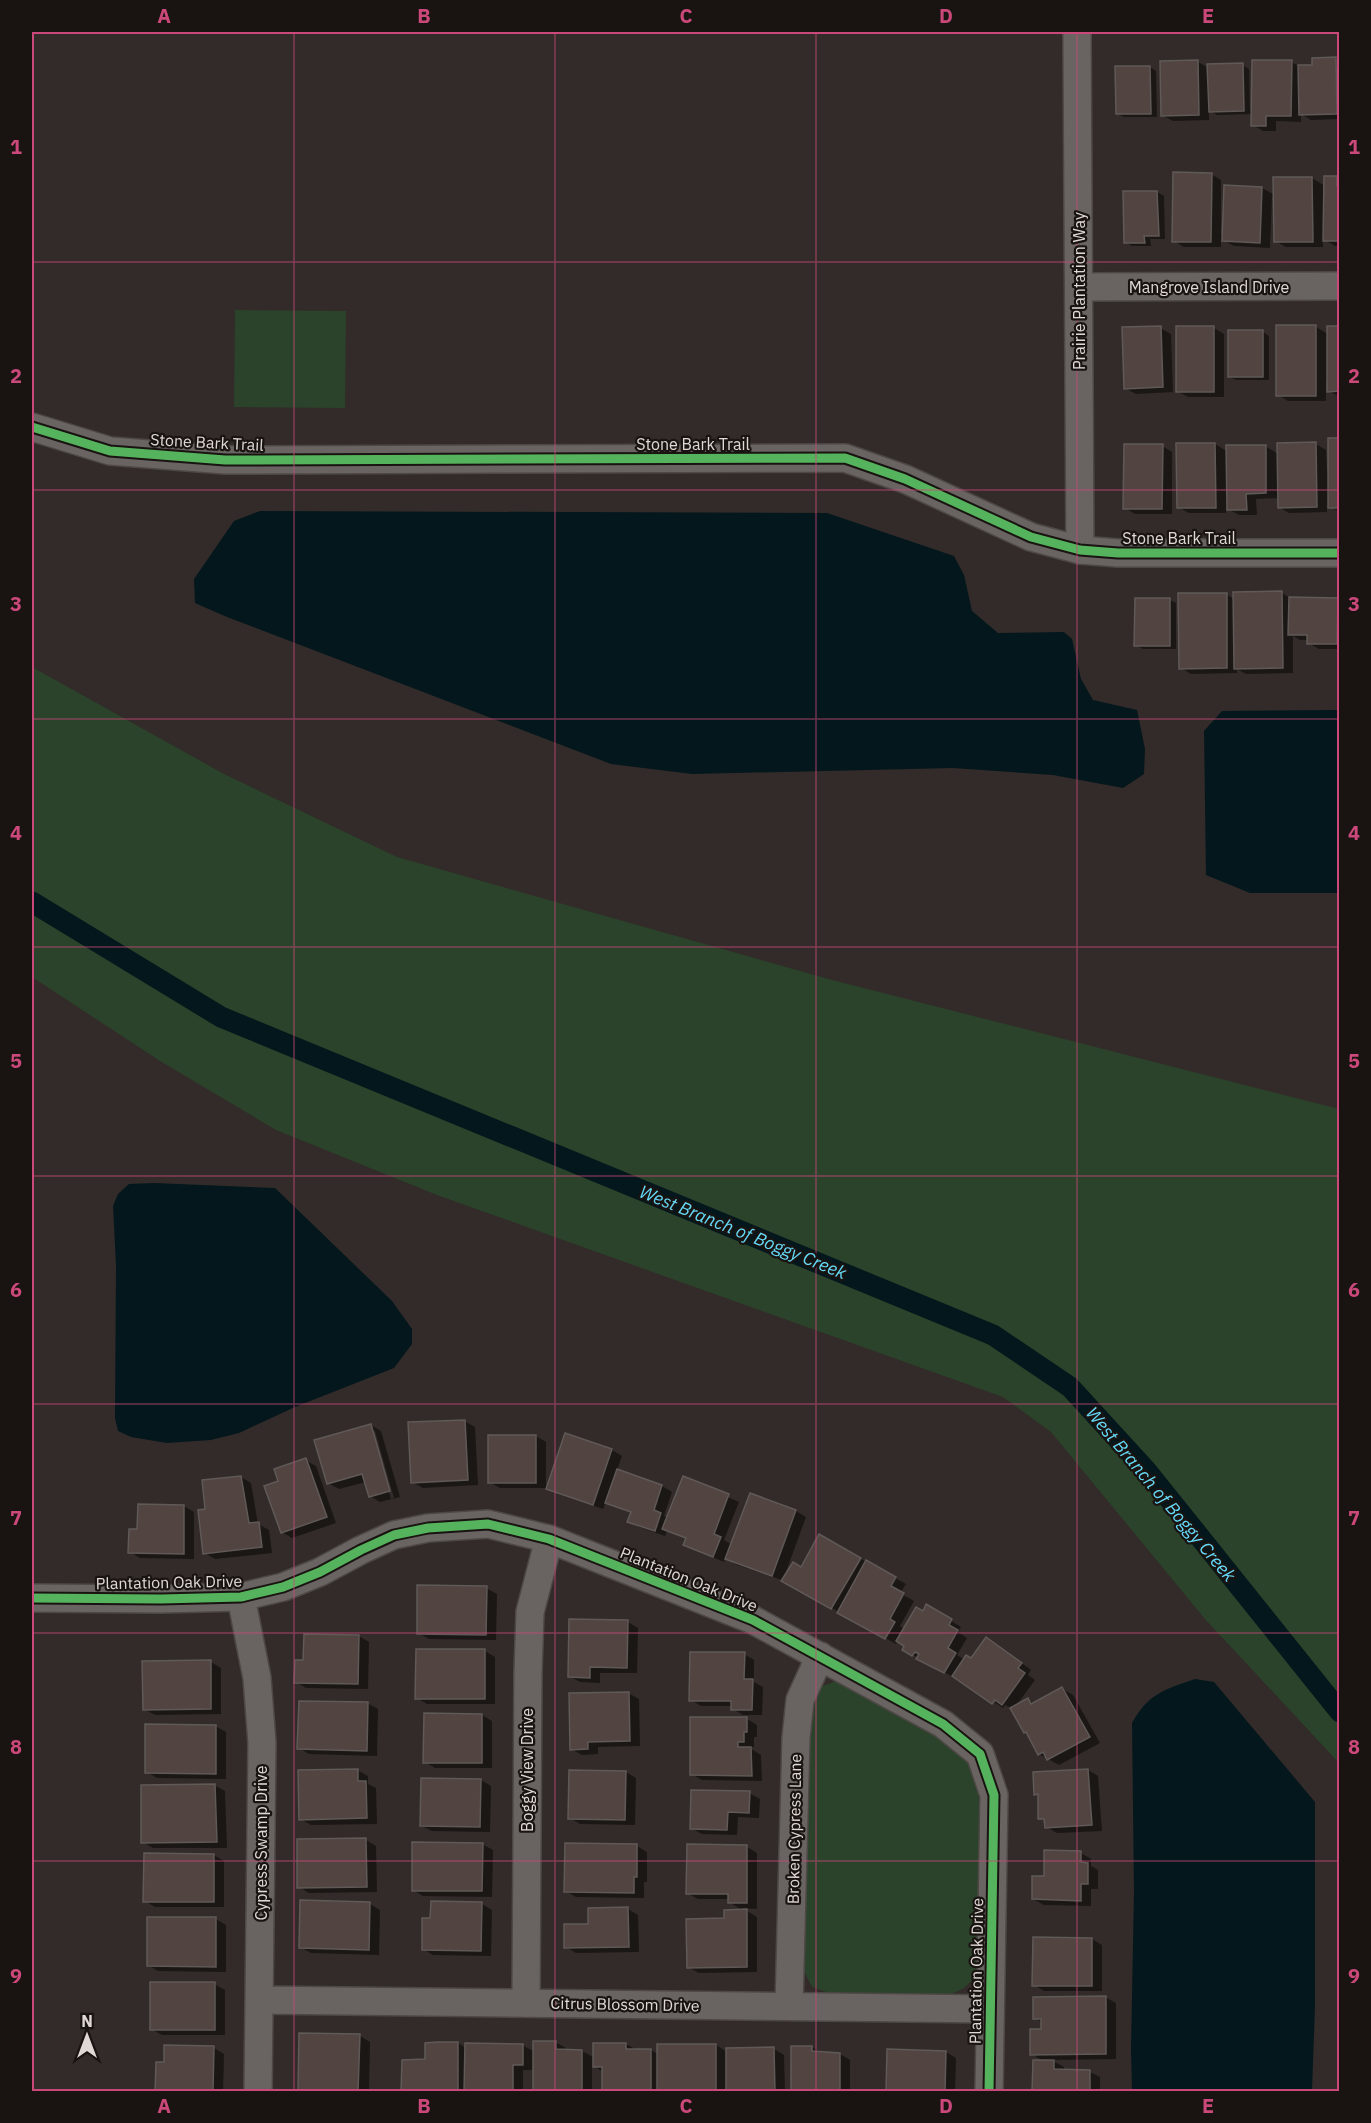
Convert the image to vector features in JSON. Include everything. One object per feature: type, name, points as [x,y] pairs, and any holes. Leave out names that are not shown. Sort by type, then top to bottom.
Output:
[{"type":"street","name":"Prairie Plantation Way","points":[[1077,32],[1080,550]]},
{"type":"street","name":"Mangrove Island Drive","points":[[1079,287],[1340,286]]},
{"type":"street","name":"Stone Bark Trail","points":[[32,427],[110,451],[225,460],[845,458],[905,479],[1030,537],[1080,550],[1118,553],[1340,553]]},
{"type":"street","name":"Plantation Oak Drive","points":[[32,1598],[241,1597],[283,1587],[320,1572],[394,1535],[428,1528],[488,1524],[549,1539],[753,1620],[943,1724],[980,1754],[994,1795],[989,2091]]},
{"type":"street","name":"Boggy View Drive","points":[[526,2003],[530,1612],[549,1539]]},
{"type":"street","name":"Cypress Swamp Drive","points":[[241,1597],[257,1678],[262,1743],[258,2091]]},
{"type":"street","name":"Broken Cypress Lane","points":[[789,2006],[796,1738],[800,1700],[819,1656]]},
{"type":"street","name":"Citrus Blossom Drive","points":[[260,2000],[990,2009]]},
{"type":"green space","points":[[235,310],[346,311],[345,408],[234,407]]},
{"type":"green space","points":[[32,667],[224,774],[397,857],[832,980],[1339,1109],[1339,1763],[1205,1619],[1051,1432],[1003,1397],[437,1195],[276,1130],[160,1061],[32,977]]},
{"type":"green space","points":[[836,1681],[850,1685],[882,1701],[936,1733],[965,1758],[975,1777],[979,1804],[978,1967],[972,1980],[959,1991],[939,1996],[835,1995],[812,1987],[803,1969],[803,1717],[820,1687]]},
{"type":"shaded area","points":[[260,511],[827,513],[954,556],[964,575],[972,611],[998,633],[1064,632],[1072,639],[1081,679],[1093,700],[1137,710],[1145,749],[1144,774],[1123,788],[1053,775],[953,768],[692,774],[611,764],[195,603],[194,579],[234,521]]},
{"type":"shaded area","points":[[1339,710],[1339,893],[1250,893],[1206,875],[1204,731],[1222,711]]},
{"type":"shaded area","points":[[129,1184],[275,1188],[392,1301],[412,1329],[412,1344],[394,1368],[295,1407],[239,1433],[211,1440],[167,1443],[131,1437],[118,1431],[115,1418],[116,1265],[113,1206],[118,1194]]},
{"type":"shaded area","points":[[1195,1679],[1214,1682],[1315,1802],[1315,2006],[1312,2091],[1132,2091],[1134,1891],[1132,1723],[1145,1705],[1158,1694]]},
{"type":"building","points":[[1336,57],[1337,114],[1299,115],[1298,65],[1312,65],[1312,58]]},
{"type":"building","points":[[1198,60],[1199,115],[1161,116],[1160,61]]},
{"type":"building","points":[[1252,60],[1292,60],[1291,116],[1266,116],[1266,126],[1251,126]]},
{"type":"building","points":[[1243,63],[1244,111],[1209,112],[1207,64]]},
{"type":"building","points":[[1115,66],[1150,66],[1151,114],[1116,114]]},
{"type":"building","points":[[1173,172],[1212,173],[1211,242],[1172,242]]},
{"type":"building","points":[[1324,176],[1337,176],[1337,186],[1340,186],[1340,241],[1323,241]]},
{"type":"building","points":[[1273,177],[1312,177],[1313,242],[1274,242]]},
{"type":"building","points":[[1224,185],[1262,187],[1260,243],[1222,241]]},
{"type":"building","points":[[1123,191],[1157,191],[1159,236],[1144,236],[1145,243],[1124,243]]},
{"type":"building","points":[[1276,325],[1316,325],[1316,396],[1276,396]]},
{"type":"building","points":[[1161,326],[1163,387],[1124,389],[1122,327]]},
{"type":"building","points":[[1176,326],[1214,326],[1214,392],[1176,392]]},
{"type":"building","points":[[1327,326],[1340,326],[1340,391],[1327,392]]},
{"type":"building","points":[[1228,330],[1263,330],[1263,377],[1228,377]]},
{"type":"building","points":[[1328,438],[1340,438],[1340,508],[1328,508]]},
{"type":"building","points":[[1316,442],[1317,507],[1278,508],[1277,443]]},
{"type":"building","points":[[1176,443],[1215,443],[1216,508],[1177,508]]},
{"type":"building","points":[[1124,444],[1163,444],[1162,509],[1123,509]]},
{"type":"building","points":[[1226,445],[1266,445],[1266,493],[1246,494],[1247,510],[1227,510]]},
{"type":"building","points":[[1282,591],[1283,668],[1234,669],[1233,592]]},
{"type":"building","points":[[1178,593],[1227,593],[1227,668],[1179,669]]},
{"type":"building","points":[[1289,597],[1338,598],[1337,644],[1307,644],[1307,635],[1288,635]]},
{"type":"building","points":[[1135,598],[1170,598],[1170,646],[1134,646]]},
{"type":"building","points":[[465,1420],[468,1480],[411,1483],[408,1422]]},
{"type":"building","points":[[371,1424],[390,1491],[369,1497],[362,1474],[327,1484],[314,1440]]},
{"type":"building","points":[[565,1433],[612,1449],[593,1505],[546,1489]]},
{"type":"building","points":[[488,1435],[536,1435],[536,1483],[488,1483]]},
{"type":"building","points":[[306,1458],[327,1517],[281,1533],[264,1486],[278,1481],[274,1469]]},
{"type":"building","points":[[617,1469],[662,1485],[654,1510],[661,1513],[655,1531],[627,1522],[631,1512],[605,1503]]},
{"type":"building","points":[[241,1476],[249,1523],[259,1522],[262,1547],[203,1554],[198,1510],[205,1509],[202,1480]]},
{"type":"building","points":[[683,1476],[729,1494],[714,1534],[721,1537],[713,1557],[683,1545],[686,1538],[662,1529]]},
{"type":"building","points":[[750,1493],[796,1510],[772,1576],[725,1559]]},
{"type":"building","points":[[138,1504],[184,1505],[184,1554],[128,1553],[129,1529],[137,1529]]},
{"type":"building","points":[[819,1534],[861,1558],[831,1609],[781,1581],[793,1562],[801,1567]]},
{"type":"building","points":[[866,1560],[896,1577],[891,1586],[904,1593],[890,1619],[895,1622],[885,1639],[837,1613]]},
{"type":"building","points":[[417,1585],[487,1586],[486,1635],[417,1634]]},
{"type":"building","points":[[926,1604],[952,1619],[949,1625],[958,1630],[948,1648],[956,1653],[944,1673],[916,1659],[919,1654],[915,1652],[912,1656],[902,1650],[904,1646],[896,1641],[916,1607],[923,1611]]},
{"type":"building","points":[[569,1619],[628,1620],[627,1668],[590,1667],[590,1678],[568,1677]]},
{"type":"building","points":[[304,1634],[359,1635],[358,1684],[294,1683],[295,1660],[303,1660]]},
{"type":"building","points":[[986,1637],[1022,1663],[1018,1668],[1025,1673],[1002,1705],[995,1700],[992,1704],[952,1676],[966,1655],[971,1658]]},
{"type":"building","points":[[416,1649],[485,1649],[485,1699],[415,1699]]},
{"type":"building","points":[[690,1652],[745,1652],[744,1679],[753,1679],[752,1710],[731,1710],[731,1701],[689,1701]]},
{"type":"building","points":[[211,1660],[211,1709],[143,1710],[142,1661]]},
{"type":"building","points":[[1062,1687],[1090,1737],[1047,1760],[1043,1752],[1038,1755],[1010,1708],[1028,1698],[1031,1704]]},
{"type":"building","points":[[629,1692],[630,1741],[588,1742],[588,1749],[570,1750],[569,1693]]},
{"type":"building","points":[[299,1701],[368,1702],[367,1751],[297,1749]]},
{"type":"building","points":[[424,1713],[482,1714],[482,1763],[423,1763]]},
{"type":"building","points":[[690,1717],[747,1717],[744,1742],[738,1742],[738,1747],[751,1747],[752,1776],[690,1775]]},
{"type":"building","points":[[145,1724],[216,1725],[216,1774],[145,1773]]},
{"type":"building","points":[[358,1769],[358,1781],[366,1781],[367,1818],[299,1820],[298,1770]]},
{"type":"building","points":[[1088,1769],[1092,1825],[1045,1828],[1044,1819],[1038,1819],[1038,1794],[1034,1795],[1033,1772]]},
{"type":"building","points":[[569,1770],[626,1771],[625,1820],[568,1819]]},
{"type":"building","points":[[421,1778],[481,1779],[480,1827],[420,1826]]},
{"type":"building","points":[[215,1784],[217,1842],[141,1843],[141,1785]]},
{"type":"building","points":[[691,1790],[750,1791],[749,1813],[728,1812],[727,1830],[690,1829]]},
{"type":"building","points":[[366,1838],[367,1887],[297,1888],[297,1839]]},
{"type":"building","points":[[412,1842],[483,1843],[482,1891],[412,1891]]},
{"type":"building","points":[[565,1843],[637,1844],[637,1877],[634,1877],[634,1893],[564,1892]]},
{"type":"building","points":[[687,1844],[747,1845],[747,1903],[728,1903],[728,1894],[686,1894]]},
{"type":"building","points":[[1044,1850],[1081,1851],[1081,1862],[1088,1863],[1088,1884],[1081,1884],[1081,1901],[1032,1899],[1032,1876],[1044,1876]]},
{"type":"building","points":[[144,1853],[214,1854],[214,1902],[143,1902]]},
{"type":"building","points":[[300,1900],[370,1902],[369,1950],[299,1948]]},
{"type":"building","points":[[431,1901],[482,1902],[481,1951],[422,1950],[422,1918],[430,1918]]},
{"type":"building","points":[[628,1907],[629,1947],[564,1948],[564,1924],[588,1924],[588,1908]]},
{"type":"building","points":[[747,1909],[747,1967],[687,1968],[686,1919],[724,1918],[724,1910]]},
{"type":"building","points":[[147,1917],[216,1917],[216,1967],[147,1966]]},
{"type":"building","points":[[1033,1937],[1092,1938],[1092,1986],[1032,1986]]},
{"type":"building","points":[[150,1982],[215,1982],[215,2030],[150,2030]]},
{"type":"building","points":[[1106,1996],[1106,2054],[1030,2055],[1030,2029],[1041,2029],[1041,2019],[1033,2019],[1033,1997]]},
{"type":"building","points":[[299,2033],[360,2034],[358,2092],[298,2092]]},
{"type":"building","points":[[533,2041],[556,2041],[556,2049],[582,2050],[582,2092],[533,2092]]},
{"type":"building","points":[[458,2042],[458,2092],[401,2092],[402,2060],[425,2059],[425,2043]]},
{"type":"building","points":[[465,2043],[523,2044],[523,2065],[513,2065],[513,2092],[464,2092]]},
{"type":"building","points":[[593,2043],[626,2043],[626,2049],[651,2049],[651,2092],[602,2091],[602,2067],[593,2067]]},
{"type":"building","points":[[657,2044],[716,2044],[716,2092],[657,2092]]},
{"type":"building","points":[[164,2045],[214,2046],[213,2092],[155,2092],[156,2062],[164,2062]]},
{"type":"building","points":[[791,2046],[812,2046],[812,2051],[840,2053],[840,2090],[791,2092]]},
{"type":"building","points":[[774,2047],[775,2092],[726,2092],[726,2048]]},
{"type":"building","points":[[887,2049],[946,2051],[945,2092],[886,2092]]},
{"type":"building","points":[[1033,2060],[1054,2060],[1054,2069],[1090,2070],[1090,2092],[1032,2092]]},
{"type":"waterway","name":"West Branch of Boggy Creek","points":[[32,902],[221,1017],[993,1335],[1070,1387],[1146,1470],[1340,1712]]},
{"type":"cycle path","points":[[32,427],[110,451],[225,460],[845,458],[905,479],[1031,537],[1080,550],[1118,553],[1340,553]]},
{"type":"cycle path","points":[[32,1598],[241,1597],[283,1587],[320,1572],[394,1535],[428,1528],[488,1524],[549,1539],[753,1620],[943,1724],[980,1754],[994,1795],[989,2092]]}]
